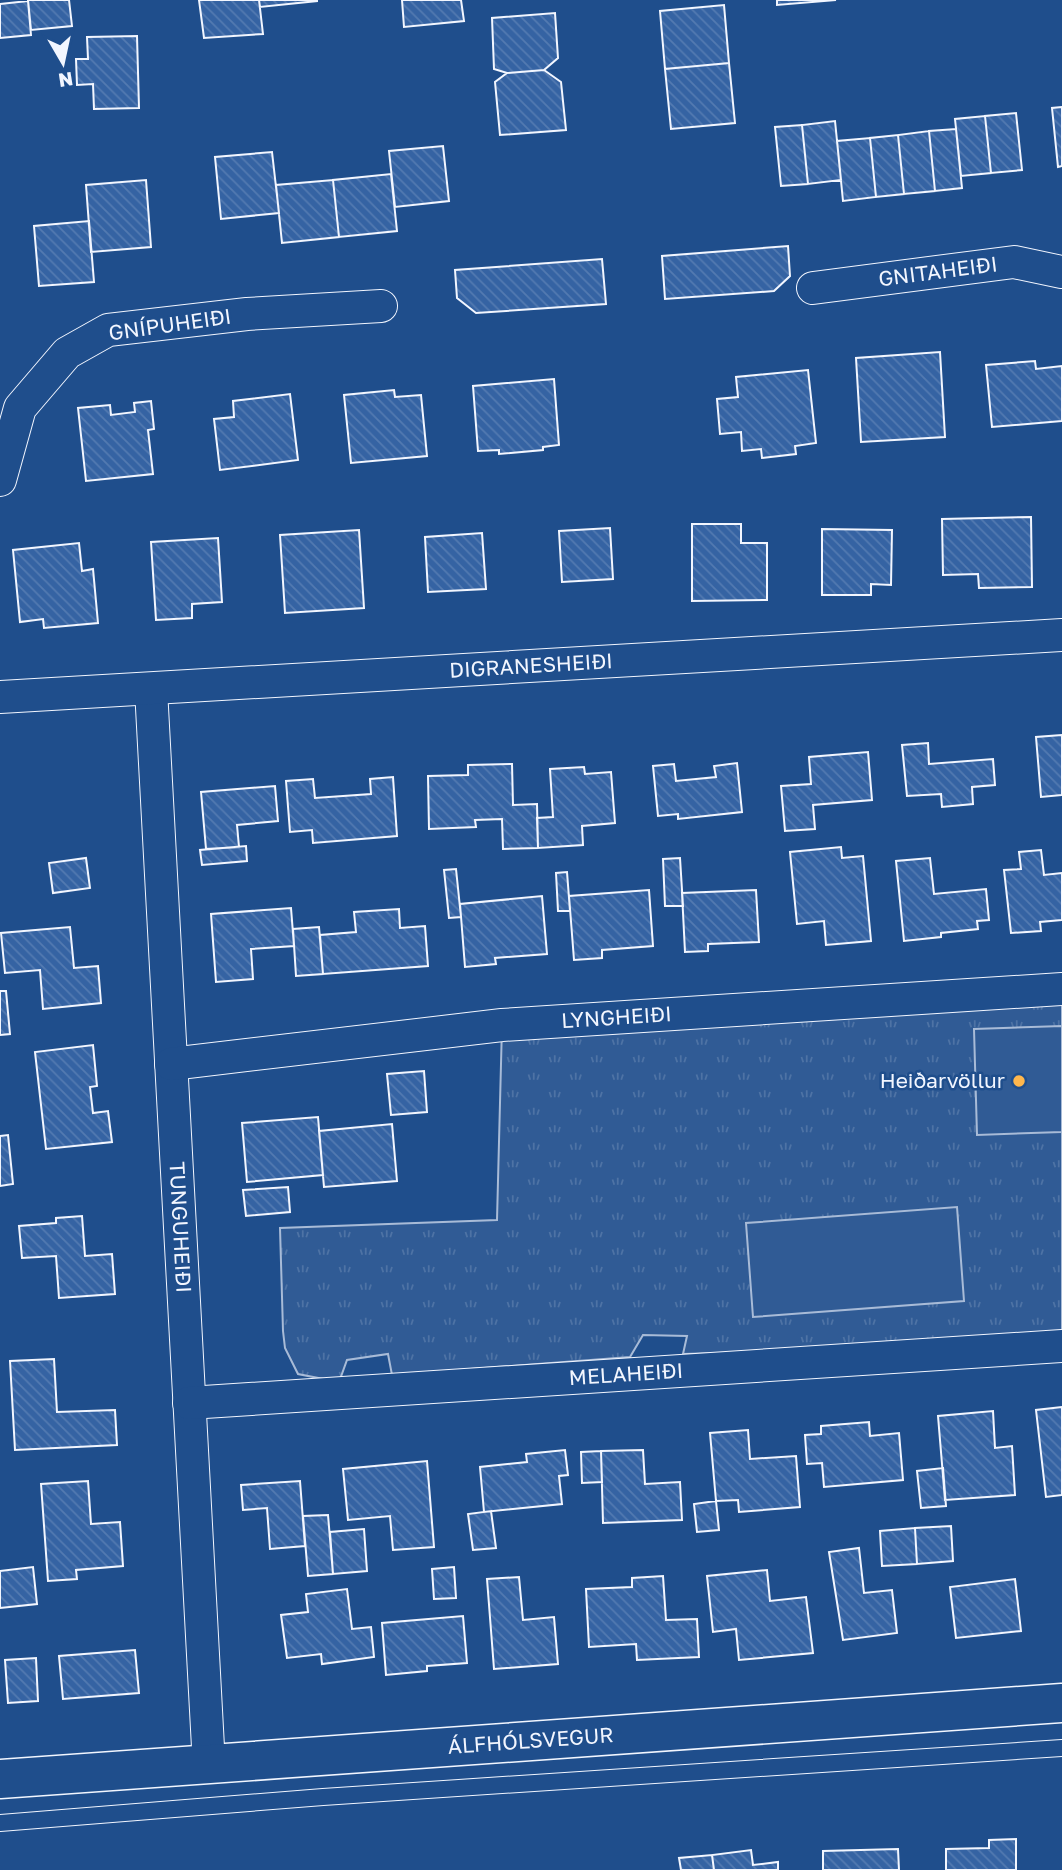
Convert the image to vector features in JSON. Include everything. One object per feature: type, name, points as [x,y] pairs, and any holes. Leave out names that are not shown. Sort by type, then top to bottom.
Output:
[{"type":"street","name":"GNITAHEIÐI","points":[[813,288],[1014,262],[1062,272]]},
{"type":"street","name":"GNÍPUHEIÐI","points":[[0,480],[20,408],[67,353],[108,330],[247,314],[381,306]]},
{"type":"street","name":"DIGRANESHEIÐI","points":[[0,697],[1062,635]]},
{"type":"street","name":"TUNGUHEIÐI","points":[[151,689],[208,1766]]},
{"type":"street","name":"LYNGHEIÐI","points":[[171,1064],[502,1025],[1062,989]]},
{"type":"street","name":"MELAHEIÐI","points":[[189,1403],[1062,1346]]},
{"type":"street","name":"ÁLFHÓLSVEGUR","points":[[0,1779],[1062,1703]]},
{"type":"lane","name":"ÁLFHÓLSVEGUR","points":[[0,1823],[323,1797],[1062,1748]]},
{"type":"green space","points":[[1062,1002],[1062,1333],[905,1348],[683,1354],[687,1336],[643,1335],[630,1357],[392,1375],[388,1354],[347,1360],[339,1382],[298,1374],[285,1348],[280,1228],[497,1220],[502,1025]]},
{"type":"green space","name":"Heiðarvöllur","points":[[1062,1026],[1062,1132],[977,1135],[974,1029]]},
{"type":"green space","points":[[957,1207],[964,1301],[753,1317],[746,1223]]},
{"type":"building","points":[[28,0],[69,0],[72,26],[31,30]]},
{"type":"building","points":[[199,0],[259,0],[263,34],[204,38]]},
{"type":"building","points":[[259,0],[317,0],[317,1],[260,7]]},
{"type":"building","points":[[402,0],[461,0],[464,21],[404,27]]},
{"type":"building","points":[[777,0],[836,0],[777,5]]},
{"type":"building","points":[[28,1],[31,35],[0,38],[0,4]]},
{"type":"building","points":[[724,5],[729,63],[665,69],[660,11]]},
{"type":"building","points":[[555,13],[558,58],[544,70],[507,73],[494,69],[492,18]]},
{"type":"building","points":[[137,36],[139,108],[94,109],[93,84],[77,85],[76,59],[88,59],[87,37]]},
{"type":"building","points":[[729,63],[735,123],[671,129],[665,69]]},
{"type":"building","points":[[544,70],[561,82],[566,130],[500,135],[495,82],[507,73]]},
{"type":"building","points":[[1062,107],[1062,166],[1058,167],[1052,108]]},
{"type":"building","points":[[1016,113],[1022,170],[991,173],[985,116]]},
{"type":"building","points":[[985,116],[991,173],[961,176],[955,119]]},
{"type":"building","points":[[835,121],[841,180],[808,184],[802,125]]},
{"type":"building","points":[[802,125],[808,184],[781,186],[775,127]]},
{"type":"building","points":[[956,129],[962,188],[935,191],[929,131]]},
{"type":"building","points":[[929,131],[935,191],[904,194],[898,135]]},
{"type":"building","points":[[898,135],[904,194],[876,197],[870,138]]},
{"type":"building","points":[[870,138],[876,197],[843,201],[837,141]]},
{"type":"building","points":[[443,146],[449,201],[395,207],[389,151]]},
{"type":"building","points":[[272,152],[279,213],[221,219],[215,157]]},
{"type":"building","points":[[391,174],[397,231],[339,237],[333,180]]},
{"type":"building","points":[[146,180],[151,247],[91,252],[86,185]]},
{"type":"building","points":[[333,180],[339,237],[282,243],[276,185]]},
{"type":"building","points":[[89,221],[94,282],[39,286],[34,226]]},
{"type":"building","points":[[788,246],[790,276],[774,291],[665,299],[662,256]]},
{"type":"building","points":[[602,259],[606,304],[476,313],[457,298],[455,270]]},
{"type":"building","points":[[940,352],[945,437],[861,442],[856,358]]},
{"type":"building","points":[[1035,361],[1036,369],[1062,366],[1062,421],[992,427],[986,365]]},
{"type":"building","points":[[808,370],[816,443],[795,446],[796,454],[762,458],[761,449],[742,451],[741,432],[720,434],[717,399],[738,397],[736,377]]},
{"type":"building","points":[[554,379],[559,445],[543,447],[543,450],[499,454],[499,450],[478,451],[473,386]]},
{"type":"building","points":[[394,390],[395,397],[421,395],[427,456],[351,463],[344,395]]},
{"type":"building","points":[[290,394],[298,460],[220,470],[214,419],[234,417],[233,401]]},
{"type":"building","points":[[151,401],[154,429],[148,430],[153,474],[86,481],[78,408],[110,405],[111,415],[135,412],[134,403]]},
{"type":"building","points":[[1031,517],[1032,587],[979,588],[978,574],[943,575],[942,519]]},
{"type":"building","points":[[692,524],[741,524],[741,543],[767,543],[767,600],[692,601]]},
{"type":"building","points":[[610,528],[613,579],[562,582],[559,531]]},
{"type":"building","points":[[822,529],[892,530],[891,585],[871,584],[871,595],[822,595]]},
{"type":"building","points":[[359,530],[364,608],[285,613],[280,535]]},
{"type":"building","points":[[482,533],[486,589],[428,592],[425,537]]},
{"type":"building","points":[[218,538],[222,602],[192,604],[192,618],[156,620],[151,542]]},
{"type":"building","points":[[79,543],[82,571],[93,569],[98,623],[44,628],[43,619],[20,622],[13,550]]},
{"type":"building","points":[[1062,735],[1062,795],[1041,797],[1036,737]]},
{"type":"building","points":[[928,743],[929,764],[993,759],[995,785],[972,787],[973,804],[942,807],[941,794],[907,796],[902,745]]},
{"type":"building","points":[[868,752],[872,800],[813,805],[815,829],[785,831],[781,786],[811,784],[809,757]]},
{"type":"building","points":[[737,763],[742,812],[678,819],[678,814],[658,816],[653,766],[674,764],[676,781],[716,777],[714,766]]},
{"type":"building","points":[[512,764],[513,805],[537,804],[538,848],[503,849],[502,819],[475,820],[476,827],[429,829],[428,776],[468,775],[468,765]]},
{"type":"building","points":[[584,767],[585,774],[611,772],[615,823],[582,826],[583,845],[538,848],[537,818],[553,817],[550,769]]},
{"type":"building","points":[[393,777],[397,836],[313,843],[312,830],[290,832],[286,781],[313,779],[315,798],[371,794],[370,779]]},
{"type":"building","points":[[275,786],[278,821],[237,825],[239,847],[206,849],[201,792]]},
{"type":"building","points":[[246,846],[247,861],[202,865],[200,850]]},
{"type":"building","points":[[841,847],[842,858],[863,856],[871,941],[826,945],[824,921],[797,924],[790,852]]},
{"type":"building","points":[[1041,850],[1044,875],[1062,873],[1062,920],[1040,922],[1041,931],[1011,933],[1004,870],[1021,869],[1019,852]]},
{"type":"building","points":[[86,858],[90,888],[53,893],[49,863]]},
{"type":"building","points":[[680,858],[683,906],[665,906],[663,859]]},
{"type":"building","points":[[930,858],[934,894],[986,889],[989,920],[977,921],[978,929],[904,941],[896,861]]},
{"type":"building","points":[[456,869],[461,917],[449,918],[444,870]]},
{"type":"building","points":[[567,872],[570,911],[558,911],[556,873]]},
{"type":"building","points":[[649,890],[653,946],[602,950],[602,958],[574,960],[569,896]]},
{"type":"building","points":[[756,890],[759,942],[708,944],[708,951],[685,952],[682,893]]},
{"type":"building","points":[[542,896],[547,954],[495,958],[496,964],[465,967],[460,904]]},
{"type":"building","points":[[291,908],[294,946],[251,949],[253,979],[216,982],[211,914]]},
{"type":"building","points":[[399,909],[400,928],[425,926],[428,966],[323,974],[320,935],[356,932],[354,912]]},
{"type":"building","points":[[70,927],[74,968],[98,966],[101,1003],[43,1009],[40,970],[5,973],[1,933]]},
{"type":"building","points":[[319,927],[323,974],[296,976],[293,929]]},
{"type":"building","points":[[0,991],[6,991],[10,1034],[0,1035]]},
{"type":"building","points":[[93,1045],[97,1086],[90,1087],[93,1113],[108,1111],[112,1142],[46,1149],[35,1052]]},
{"type":"building","points":[[424,1071],[427,1112],[391,1115],[387,1074]]},
{"type":"building","points":[[318,1117],[323,1175],[247,1182],[242,1123]]},
{"type":"building","points":[[392,1124],[397,1181],[324,1187],[319,1131]]},
{"type":"building","points":[[8,1135],[13,1184],[0,1186],[0,1136]]},
{"type":"building","points":[[288,1187],[290,1212],[246,1216],[243,1190]]},
{"type":"building","points":[[82,1216],[85,1256],[112,1254],[115,1294],[59,1298],[56,1256],[22,1258],[19,1226],[56,1223],[56,1218]]},
{"type":"building","points":[[54,1359],[57,1412],[115,1410],[117,1445],[15,1450],[10,1361]]},
{"type":"building","points":[[1062,1407],[1062,1495],[1046,1497],[1036,1410]]},
{"type":"building","points":[[993,1411],[995,1448],[1012,1446],[1015,1495],[945,1500],[938,1416]]},
{"type":"building","points":[[869,1422],[870,1436],[899,1433],[903,1480],[824,1487],[822,1463],[807,1464],[805,1435],[821,1434],[821,1426]]},
{"type":"building","points":[[748,1430],[750,1459],[796,1456],[800,1507],[739,1512],[738,1500],[716,1501],[710,1433]]},
{"type":"building","points":[[565,1450],[568,1475],[559,1476],[562,1504],[484,1512],[480,1467],[527,1462],[526,1454]]},
{"type":"building","points":[[643,1450],[645,1484],[680,1482],[682,1520],[603,1523],[601,1451]]},
{"type":"building","points":[[601,1451],[602,1482],[582,1483],[581,1452]]},
{"type":"building","points":[[427,1461],[434,1547],[393,1550],[390,1516],[348,1520],[343,1469]]},
{"type":"building","points":[[943,1468],[946,1506],[921,1508],[917,1471]]},
{"type":"building","points":[[88,1481],[91,1524],[120,1522],[123,1566],[76,1570],[77,1579],[48,1581],[41,1484]]},
{"type":"building","points":[[300,1481],[305,1546],[270,1549],[267,1508],[243,1510],[241,1485]]},
{"type":"building","points":[[716,1501],[719,1530],[697,1532],[694,1504]]},
{"type":"building","points":[[491,1511],[496,1548],[473,1550],[468,1514]]},
{"type":"building","points":[[328,1515],[333,1574],[308,1576],[303,1516]]},
{"type":"building","points":[[951,1526],[953,1561],[917,1564],[915,1528]]},
{"type":"building","points":[[915,1528],[917,1564],[882,1566],[880,1531]]},
{"type":"building","points":[[364,1529],[367,1571],[333,1574],[330,1532]]},
{"type":"building","points":[[859,1548],[864,1593],[892,1590],[897,1633],[843,1640],[829,1552]]},
{"type":"building","points":[[33,1567],[37,1604],[0,1608],[0,1571]]},
{"type":"building","points":[[454,1567],[456,1598],[434,1599],[432,1569]]},
{"type":"building","points":[[767,1570],[770,1601],[806,1597],[813,1653],[739,1660],[736,1629],[713,1632],[707,1576]]},
{"type":"building","points":[[663,1576],[666,1620],[697,1619],[699,1657],[637,1660],[636,1644],[589,1647],[586,1589],[632,1587],[632,1578]]},
{"type":"building","points":[[519,1577],[523,1620],[554,1617],[558,1664],[494,1669],[487,1579]]},
{"type":"building","points":[[1015,1579],[1021,1631],[956,1638],[950,1587]]},
{"type":"building","points":[[347,1589],[352,1629],[371,1627],[374,1657],[322,1664],[321,1654],[287,1658],[281,1615],[308,1612],[306,1594]]},
{"type":"building","points":[[463,1616],[467,1663],[427,1666],[427,1671],[386,1675],[382,1623]]},
{"type":"building","points":[[135,1650],[139,1693],[63,1699],[59,1656]]},
{"type":"building","points":[[36,1658],[38,1701],[8,1703],[5,1660]]},
{"type":"building","points":[[1016,1839],[1016,1870],[946,1870],[946,1849],[989,1848],[989,1840]]},
{"type":"building","points":[[898,1849],[899,1870],[823,1870],[823,1851]]},
{"type":"building","points":[[751,1850],[753,1865],[778,1862],[778,1870],[714,1870],[712,1855]]},
{"type":"building","points":[[712,1855],[714,1870],[681,1870],[679,1858]]},
{"type":"place","name":"Heiðarvöllur","points":[[1019,1081]]}]
